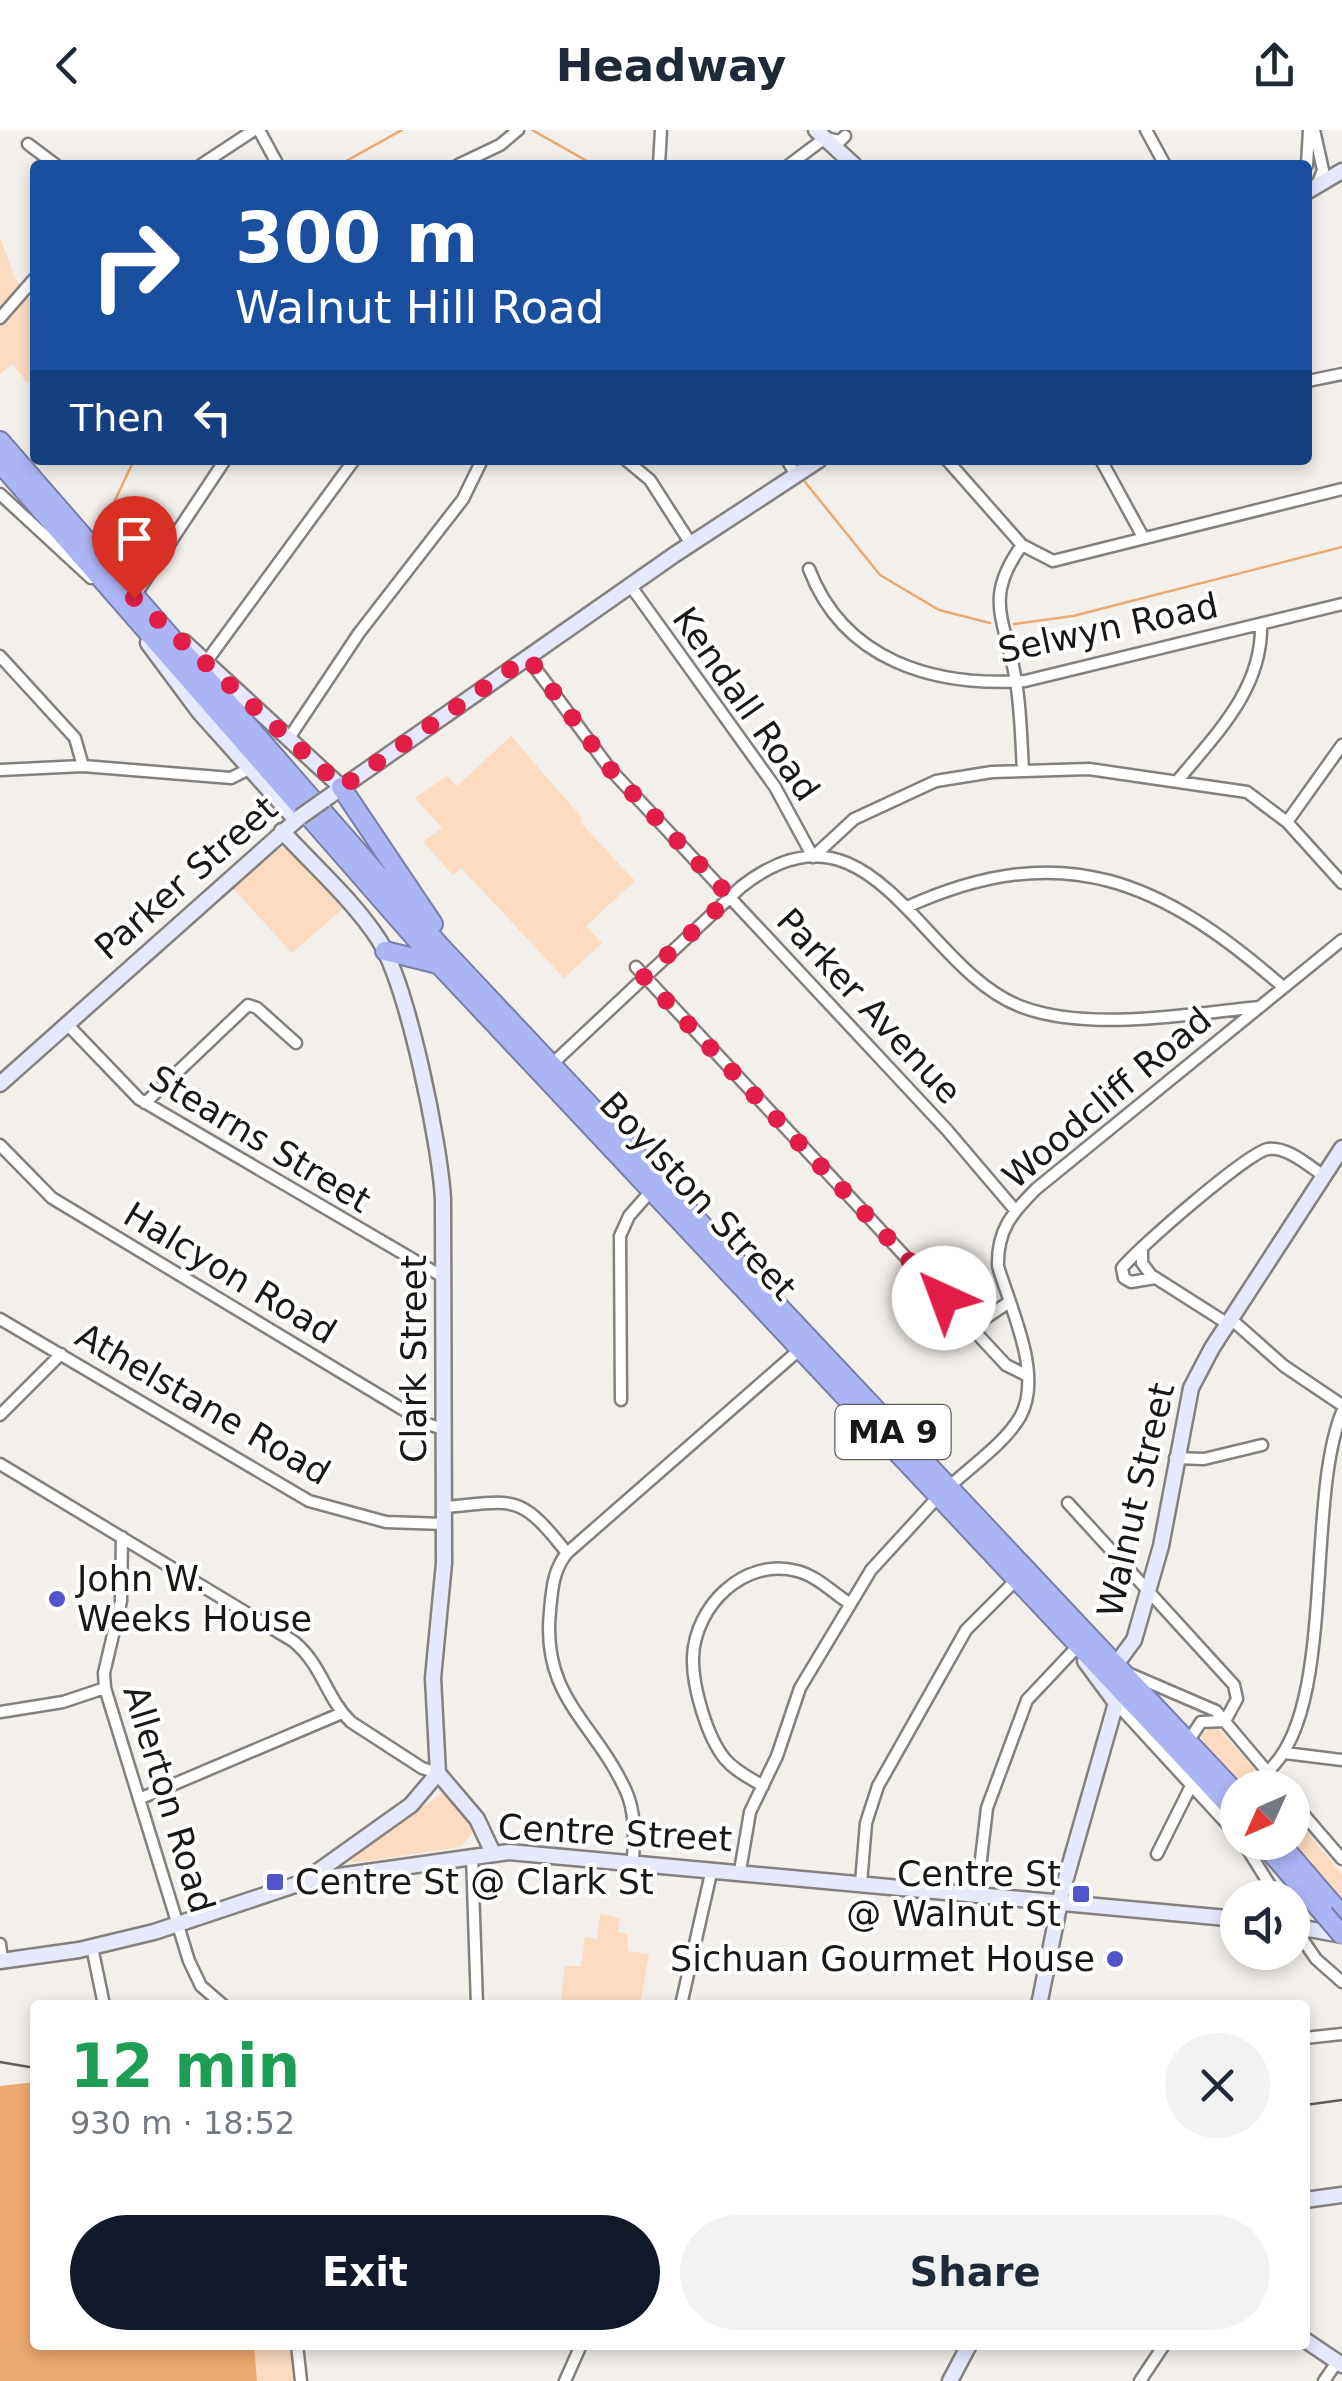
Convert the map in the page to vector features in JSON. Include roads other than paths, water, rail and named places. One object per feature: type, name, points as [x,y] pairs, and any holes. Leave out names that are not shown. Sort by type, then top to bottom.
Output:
[{"type":"highway","name":"Boylston Street","points":[[0,441],[123,601],[439,965],[798,1351],[1121,1667],[1220,1775]]},
{"type":"highway","name":"Boylston Street","points":[[0,464],[942,1494],[1014,1582],[1220,1795]]},
{"type":"highway","points":[[342,787],[464,972]]},
{"type":"highway","points":[[385,951],[439,965]]},
{"type":"highway","points":[[1280,1860],[1333,1915]]},
{"type":"highway","points":[[1292,1860],[1333,1915],[1342,1935]]},
{"type":"main road","points":[[820,134],[849,160]]},
{"type":"main road","points":[[1312,188],[1342,171]]},
{"type":"main road","name":"Parker Street","points":[[0,1084],[298,818],[630,585],[811,465]]},
{"type":"main road","name":"Boylston Street","points":[[123,601],[206,662],[342,787]]},
{"type":"main road","name":"Boylston Street","points":[[123,601],[200,713],[298,818]]},
{"type":"main road","points":[[282,832],[364,920],[385,951]]},
{"type":"main road","name":"Clark Street","points":[[385,951],[403,1001],[438,1158],[444,1429],[444,1583],[433,1678],[438,1773]]},
{"type":"main road","name":"Walnut Street","points":[[1121,1667],[1134,1640],[1166,1523],[1191,1388],[1229,1321],[1324,1176],[1338,1164],[1342,1148]]},
{"type":"main road","points":[[1040,2000],[1061,1901],[1116,1702],[1076,1647]]},
{"type":"main road","points":[[302,1883],[411,1805],[438,1773],[477,1819],[492,1854]]},
{"type":"main road","name":"Centre Street","points":[[1,1961],[92,1948],[178,1925],[302,1883],[492,1854],[634,1860],[1220,1917]]},
{"type":"main road","points":[[1310,1929],[1342,1935]]},
{"type":"main road","points":[[1310,2199],[1342,2195]]},
{"type":"main road","points":[[1310,2343],[1340,2363]]},
{"type":"main road","points":[[955,2379],[967,2350]]},
{"type":"street","points":[[209,160],[256,130],[275,160]]},
{"type":"street","points":[[471,160],[500,145],[518,130]]},
{"type":"street","points":[[659,160],[661,130]]},
{"type":"street","points":[[1146,130],[1161,160]]},
{"type":"street","points":[[1308,160],[1311,130]]},
{"type":"street","points":[[1311,130],[1323,170],[1312,188]]},
{"type":"street","points":[[794,160],[820,134],[840,141],[845,136]]},
{"type":"street","points":[[28,144],[49,160]]},
{"type":"street","points":[[0,318],[30,284]]},
{"type":"street","points":[[1312,380],[1342,374]]},
{"type":"street","points":[[0,494],[123,601],[221,465]]},
{"type":"street","points":[[206,662],[350,465]]},
{"type":"street","points":[[289,738],[359,633],[463,499],[480,465]]},
{"type":"street","points":[[636,465],[650,480],[691,544]]},
{"type":"street","points":[[790,465],[796,475]]},
{"type":"street","points":[[951,465],[1022,545],[1044,560],[1053,561],[1342,489]]},
{"type":"street","points":[[1104,465],[1143,537]]},
{"type":"street","points":[[1022,545],[1000,580],[998,595],[1001,628],[1016,681],[1023,770]]},
{"type":"street","name":"Selwyn Road","points":[[809,570],[830,609],[875,654],[908,669],[940,676],[1016,681],[1342,604]]},
{"type":"street","name":"Kendall Road","points":[[630,585],[776,787],[813,856]]},
{"type":"street","points":[[1179,780],[1247,688],[1260,660],[1261,624]]},
{"type":"street","points":[[0,656],[75,738],[83,766]]},
{"type":"street","name":"Parker Avenue","points":[[528,657],[610,769],[946,1130],[1015,1210]]},
{"type":"street","points":[[1287,822],[1342,745]]},
{"type":"street","points":[[0,770],[83,766],[231,778],[251,768]]},
{"type":"street","points":[[551,1065],[763,870],[813,856],[854,818],[908,792],[964,775],[1089,769],[1247,792],[1287,822],[1342,884]]},
{"type":"street","points":[[813,856],[853,865],[873,876],[985,988],[1029,1010],[1067,1016],[1150,1017],[1258,1007]]},
{"type":"street","points":[[907,907],[947,888],[990,877],[1071,872],[1151,894],[1197,918],[1283,987]]},
{"type":"street","name":"Woodcliff Road","points":[[1028,1376],[998,1248],[1015,1210],[1342,940]]},
{"type":"street","points":[[636,967],[1010,1369],[1028,1376],[1027,1399],[1018,1420],[894,1540],[849,1603],[796,1697],[748,1821],[740,1870]]},
{"type":"street","points":[[144,1103],[248,1005],[296,1043]]},
{"type":"street","name":"Stearns Street","points":[[67,1024],[120,1084],[144,1103],[443,1277]]},
{"type":"street","name":"Halcyon Road","points":[[0,1146],[58,1202],[427,1424],[444,1429]]},
{"type":"street","points":[[1155,1278],[1131,1282],[1122,1275],[1124,1264],[1266,1150],[1286,1152],[1324,1176]]},
{"type":"street","points":[[621,1400],[620,1236],[628,1216],[650,1192]]},
{"type":"street","points":[[1142,1250],[1144,1267],[1155,1278],[1229,1321],[1342,1408],[1326,1474],[1306,1686],[1285,1752],[1269,1770]]},
{"type":"street","points":[[971,1328],[1008,1302]]},
{"type":"street","name":"Athelstane Road","points":[[0,1319],[309,1501],[386,1522],[444,1524]]},
{"type":"street","points":[[634,1860],[634,1821],[626,1792],[560,1687],[549,1661],[552,1588],[566,1552],[798,1351]]},
{"type":"street","points":[[0,1415],[61,1354]]},
{"type":"street","points":[[1176,1458],[1204,1459],[1262,1445]]},
{"type":"street","points":[[0,1464],[300,1646],[321,1671],[342,1713],[378,1740],[438,1773]]},
{"type":"street","points":[[444,1508],[489,1500],[510,1502],[542,1521],[566,1552]]},
{"type":"street","points":[[1068,1502],[1234,1685],[1236,1701],[1224,1721]]},
{"type":"street","name":"Allerton Road","points":[[122,1537],[122,1601],[106,1666],[105,1688],[197,1979],[217,2000]]},
{"type":"street","points":[[763,1786],[729,1764],[713,1736],[693,1664],[704,1618],[731,1584],[773,1568],[811,1576],[849,1603]]},
{"type":"street","points":[[862,1883],[866,1823],[878,1786],[966,1630],[1014,1582]]},
{"type":"street","points":[[977,1893],[988,1808],[1024,1706],[1038,1683],[1076,1647]]},
{"type":"street","points":[[1121,1667],[1205,1705],[1267,1770]]},
{"type":"street","points":[[0,1712],[63,1702],[105,1688]]},
{"type":"street","points":[[1116,1702],[1220,1816]]},
{"type":"street","points":[[138,1799],[342,1713]]},
{"type":"street","points":[[1189,1740],[1202,1721],[1224,1721]]},
{"type":"street","points":[[1285,1752],[1342,1760]]},
{"type":"street","points":[[1157,1854],[1192,1784]]},
{"type":"street","points":[[1310,1822],[1342,1860]]},
{"type":"street","points":[[472,1856],[477,2000]]},
{"type":"street","points":[[682,2000],[712,1868]]},
{"type":"street","points":[[0,1944],[1,1961]]},
{"type":"street","points":[[92,1948],[103,2000]]},
{"type":"street","points":[[1310,1950],[1342,1982]]},
{"type":"street","points":[[1310,2037],[1342,2034]]},
{"type":"street","points":[[297,2350],[300,2381]]},
{"type":"street","points":[[565,2381],[579,2350]]},
{"type":"street","points":[[1140,2381],[1161,2350]]},
{"type":"street","points":[[1324,2381],[1340,2363]]},
{"type":"waterway","points":[[348,160],[402,130]]},
{"type":"waterway","points":[[532,130],[585,160]]},
{"type":"waterway","points":[[99,534],[132,465]]},
{"type":"waterway","points":[[805,482],[880,575],[939,610],[990,623]]},
{"type":"waterway","points":[[1014,624],[1073,616],[1342,547]]},
{"type":"tram line","points":[[0,2062],[30,2067]]},
{"type":"tram line","points":[[1310,2104],[1342,2100]]},
{"type":"place","name":"John W. Weeks House","points":[[57,1599]]},
{"type":"place","name":"Centre St @ Clark St","points":[[275,1882]]},
{"type":"place","name":"Centre St @ Walnut St","points":[[1081,1894]]},
{"type":"place","name":"Sichuan Gourmet House","points":[[1115,1959]]}]
